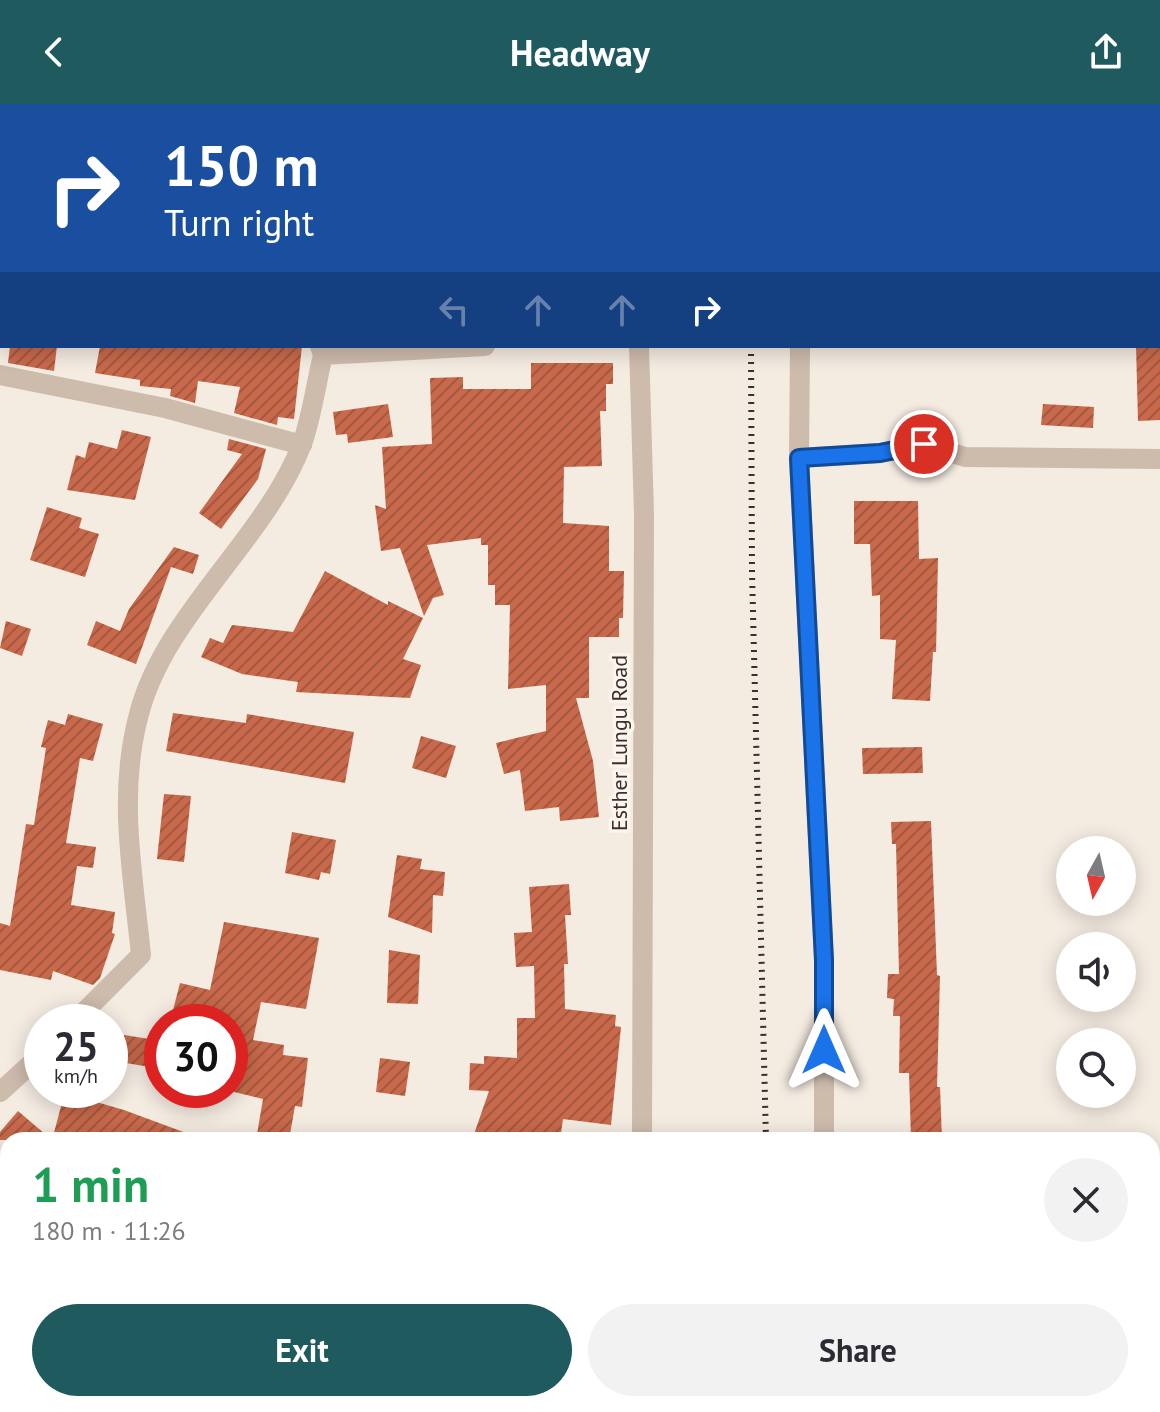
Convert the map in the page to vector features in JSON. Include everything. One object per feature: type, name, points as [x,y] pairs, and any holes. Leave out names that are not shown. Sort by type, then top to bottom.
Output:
[{"type":"street","points":[[92,1004],[141,955],[126,831],[129,759],[139,711],[160,661],[276,491],[302,445],[322,351],[420,348]]},
{"type":"street","name":"Esther Lungu Road","points":[[639,348],[644,514],[642,1132]]},
{"type":"street","points":[[800,348],[799,458],[824,960],[824,1132]]},
{"type":"street","points":[[0,375],[165,408],[302,445]]},
{"type":"street","points":[[799,458],[880,453],[924,444],[965,457],[1160,459]]},
{"type":"street","points":[[0,1092],[24,1070]]},
{"type":"building","points":[[10,348],[57,348],[54,371],[8,363]]},
{"type":"building","points":[[100,348],[302,348],[294,419],[278,417],[277,425],[234,413],[240,387],[198,381],[195,403],[170,396],[171,389],[140,386],[140,380],[95,373]]},
{"type":"building","points":[[1136,348],[1160,348],[1160,420],[1138,421]]},
{"type":"building","points":[[531,363],[613,363],[613,384],[606,384],[606,411],[600,411],[602,466],[564,467],[563,523],[609,526],[609,571],[624,571],[623,618],[619,618],[619,637],[589,637],[589,698],[576,698],[593,761],[599,817],[560,821],[559,807],[525,811],[520,770],[504,774],[496,743],[546,731],[546,685],[508,689],[510,605],[495,605],[495,585],[488,585],[488,545],[481,545],[481,538],[427,545],[444,595],[433,598],[424,616],[400,548],[381,551],[375,505],[386,509],[382,447],[432,444],[430,378],[463,377],[463,389],[531,389]]},
{"type":"building","points":[[388,404],[393,437],[348,443],[347,434],[336,435],[333,412]]},
{"type":"building","points":[[1043,404],[1094,407],[1093,428],[1041,425]]},
{"type":"building","points":[[122,430],[151,437],[135,500],[67,490],[76,455],[85,458],[89,442],[117,449]]},
{"type":"building","points":[[229,439],[266,449],[258,479],[221,529],[199,513],[242,454],[227,450]]},
{"type":"building","points":[[854,501],[918,501],[919,559],[938,558],[936,652],[933,652],[930,701],[892,699],[896,640],[880,639],[880,595],[872,596],[870,544],[854,544]]},
{"type":"building","points":[[47,507],[82,518],[79,528],[99,534],[85,577],[30,560]]},
{"type":"building","points":[[174,547],[199,555],[193,574],[171,567],[136,664],[87,645],[96,621],[120,631],[129,609]]},
{"type":"building","points":[[325,571],[388,605],[388,601],[423,618],[403,659],[421,665],[410,698],[296,692],[298,682],[242,674],[201,657],[210,638],[223,643],[232,625],[293,632]]},
{"type":"building","points":[[6,621],[31,629],[22,656],[0,648]]},
{"type":"building","points":[[173,713],[246,723],[247,714],[354,732],[345,783],[166,751]]},
{"type":"building","points":[[68,714],[103,724],[93,761],[80,758],[66,843],[96,847],[93,868],[77,866],[71,905],[115,912],[112,933],[115,934],[100,978],[93,985],[53,971],[51,980],[0,970],[0,923],[10,926],[26,824],[34,825],[46,748],[41,747],[48,720],[65,725]]},
{"type":"building","points":[[421,736],[456,746],[446,778],[412,768]]},
{"type":"building","points":[[922,747],[923,773],[863,774],[862,748]]},
{"type":"building","points":[[164,794],[191,796],[184,862],[157,859]]},
{"type":"building","points":[[931,821],[937,975],[940,976],[937,1087],[940,1087],[942,1132],[911,1132],[909,1073],[899,1073],[900,1016],[893,1016],[894,999],[887,998],[888,974],[899,974],[896,844],[892,844],[891,822]]},
{"type":"building","points":[[292,832],[336,840],[330,874],[321,872],[319,880],[285,873]]},
{"type":"building","points":[[397,855],[422,859],[420,869],[445,872],[443,896],[433,895],[432,933],[388,917]]},
{"type":"building","points":[[569,884],[571,915],[565,915],[568,964],[564,964],[565,1009],[616,1015],[615,1026],[621,1027],[611,1125],[563,1119],[561,1132],[475,1132],[489,1091],[469,1090],[470,1063],[484,1064],[484,1056],[517,1058],[517,1018],[535,1018],[534,966],[516,967],[514,933],[532,932],[529,887]]},
{"type":"building","points":[[224,922],[319,938],[306,1009],[261,1002],[253,1040],[284,1045],[283,1055],[308,1058],[302,1107],[295,1106],[290,1132],[257,1132],[263,1099],[248,1095],[248,1004],[175,1004],[180,983],[210,990]]},
{"type":"building","points":[[389,950],[420,955],[418,1004],[387,1003]]},
{"type":"building","points":[[128,1036],[144,1038],[144,1066],[128,1063]]},
{"type":"building","points":[[380,1058],[410,1062],[405,1096],[376,1092]]},
{"type":"building","points":[[61,1108],[117,1108],[183,1132],[54,1132]]},
{"type":"building","points":[[18,1111],[43,1132],[0,1132]]},
{"type":"railway","points":[[751,348],[752,572],[766,1132]]},
{"type":"route","points":[[824,1050],[824,960],[799,458],[880,453],[924,444]]}]
